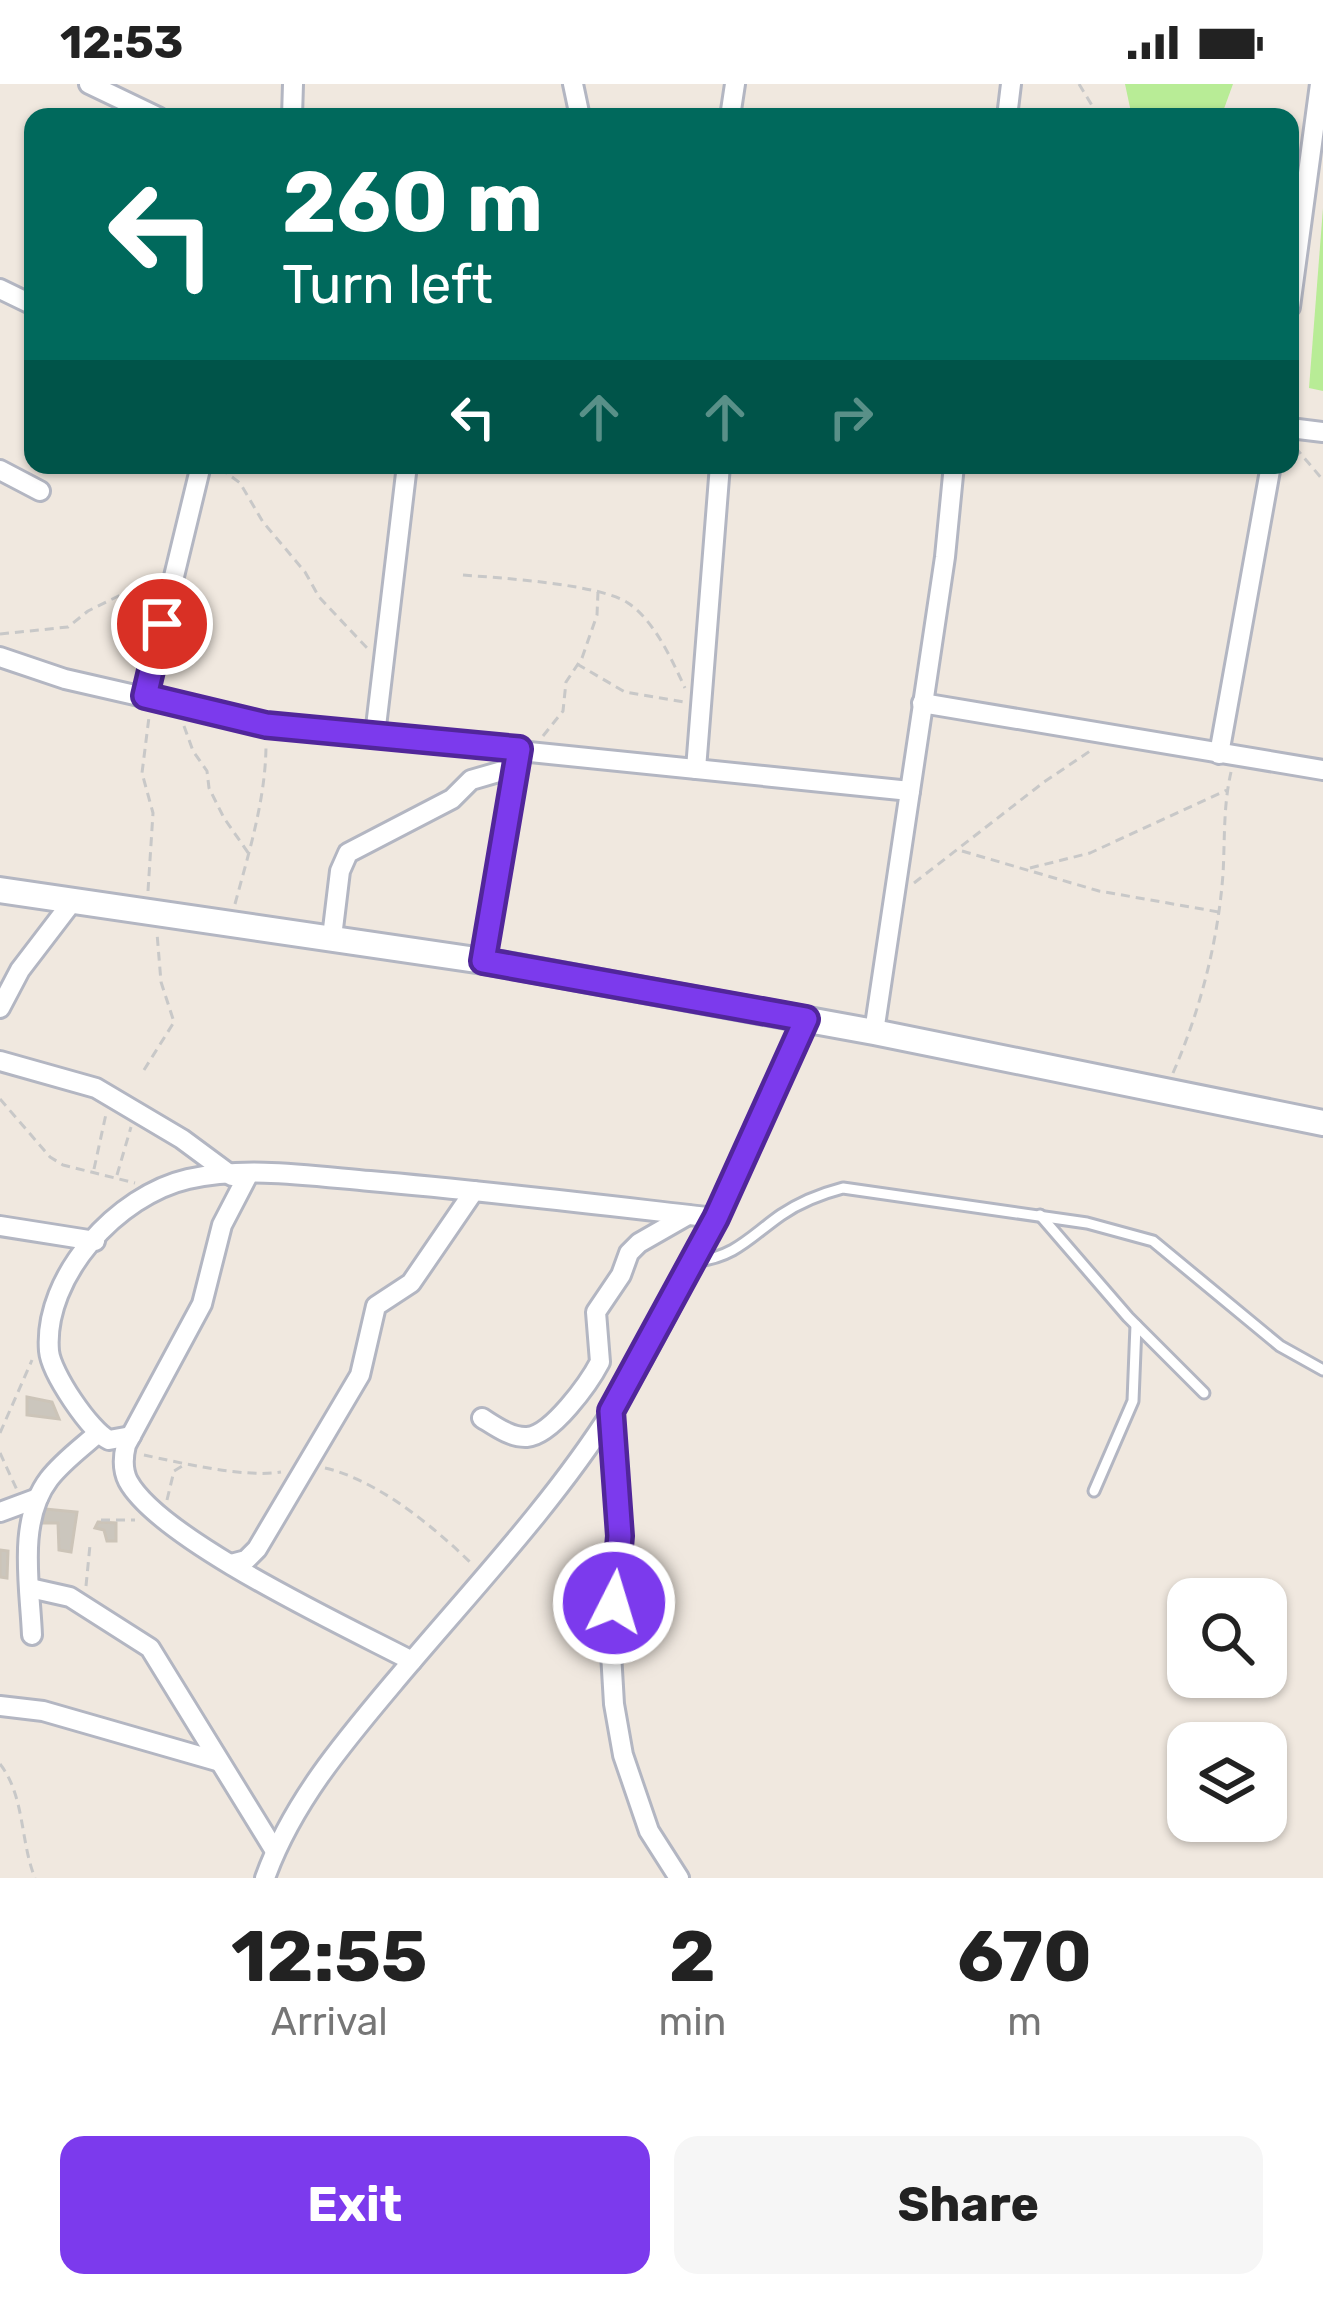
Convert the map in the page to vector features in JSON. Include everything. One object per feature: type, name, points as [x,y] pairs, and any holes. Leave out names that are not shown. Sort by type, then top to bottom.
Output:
[{"type":"street","points":[[89,84],[139,108]]},
{"type":"street","points":[[1299,252],[1319,130],[1320,84]]},
{"type":"street","points":[[0,470],[40,491]]},
{"type":"street","points":[[157,699],[180,553],[199,474]]},
{"type":"street","points":[[375,735],[406,474]]},
{"type":"street","points":[[696,770],[719,474]]},
{"type":"street","points":[[874,1032],[954,474]]},
{"type":"street","points":[[1227,755],[1270,474]]},
{"type":"street","points":[[2,662],[266,725],[522,756],[910,791]]},
{"type":"street","points":[[922,703],[1323,770]]},
{"type":"street","points":[[332,937],[340,871],[348,853],[452,799],[471,780],[522,756]]},
{"type":"street","points":[[483,961],[522,756]]},
{"type":"street","points":[[0,890],[483,961],[874,1032],[1323,1123]]},
{"type":"street","points":[[0,1008],[20,970],[72,902]]},
{"type":"street","points":[[265,1878],[275,1851],[332,1756],[485,1576],[611,1411],[716,1218],[806,1019]]},
{"type":"street","points":[[0,1061],[96,1088],[240,1175]]},
{"type":"street","points":[[240,1175],[202,1304],[129,1440],[123,1458],[129,1483],[157,1512],[231,1564],[412,1661]]},
{"type":"street","points":[[129,1440],[97,1434],[52,1365],[50,1327],[60,1290],[95,1241],[155,1190],[192,1178],[317,1176],[716,1218]]},
{"type":"street","points":[[231,1564],[246,1560],[257,1549],[360,1376],[376,1306],[411,1282],[474,1191]]},
{"type":"street","points":[[482,1418],[521,1437],[537,1434],[554,1422],[598,1366],[596,1312],[621,1275],[629,1253],[688,1215]]},
{"type":"street","points":[[0,1226],[95,1241]]},
{"type":"street","points":[[611,1411],[620,1536],[610,1636],[614,1704],[623,1755],[649,1831],[679,1878]]},
{"type":"street","points":[[0,1512],[31,1501],[97,1434]]},
{"type":"street","points":[[31,1501],[32,1635]]},
{"type":"street","points":[[30,1588],[70,1597],[150,1648],[275,1851]]},
{"type":"street","points":[[0,1706],[43,1711],[217,1760]]},
{"type":"lane","points":[[692,1262],[728,1254],[799,1204],[843,1188],[1040,1215],[1127,1231],[1153,1241],[1294,1357],[1323,1370]]},
{"type":"lane","points":[[1040,1215],[1136,1325],[1204,1393]]},
{"type":"lane","points":[[1094,1491],[1132,1401],[1136,1325]]},
{"type":"path","points":[[1299,446],[1323,480]]},
{"type":"path","points":[[227,474],[240,482],[262,522],[305,572],[319,597],[382,666]]},
{"type":"path","points":[[0,634],[68,627],[88,611],[153,580],[180,553]]},
{"type":"path","points":[[463,575],[598,592],[628,603],[649,624],[691,703],[626,692],[577,664]]},
{"type":"path","points":[[522,756],[560,716],[566,682],[597,615],[598,592]]},
{"type":"path","points":[[157,699],[207,771],[209,788],[224,818],[250,855]]},
{"type":"path","points":[[144,1070],[174,1022],[161,982],[151,913],[153,812],[142,773],[146,729],[157,699]]},
{"type":"path","points":[[230,923],[250,855],[266,765],[266,725]]},
{"type":"path","points":[[893,898],[1044,782],[1113,736]]},
{"type":"path","points":[[1165,1091],[1201,998],[1219,912],[1227,755]]},
{"type":"path","points":[[1028,868],[1090,853],[1227,790]]},
{"type":"path","points":[[960,850],[1099,891],[1219,912]]},
{"type":"path","points":[[94,1171],[112,1097]]},
{"type":"path","points":[[0,1099],[50,1157],[63,1165],[155,1190]]},
{"type":"path","points":[[117,1177],[136,1110]]},
{"type":"path","points":[[0,1433],[50,1327]]},
{"type":"path","points":[[0,1413],[11,1412]]},
{"type":"path","points":[[129,1440],[146,1456],[244,1475],[278,1473],[306,1464],[340,1472],[391,1498],[436,1530],[485,1576]]},
{"type":"path","points":[[0,1454],[31,1501]]},
{"type":"path","points":[[101,1520],[141,1520],[157,1512],[167,1501],[174,1471],[188,1462]]},
{"type":"path","points":[[83,1606],[90,1545]]},
{"type":"path","points":[[0,1764],[16,1789],[23,1845],[35,1878]]},
{"type":"green space","points":[[1125,84],[1233,84],[1224,108],[1130,108]]},
{"type":"green space","points":[[1323,208],[1323,391],[1309,388]]},
{"type":"building","points":[[27,1397],[52,1402],[59,1419],[27,1415]]},
{"type":"building","points":[[45,1509],[77,1512],[71,1552],[59,1550],[58,1523],[42,1523]]},
{"type":"building","points":[[98,1522],[116,1523],[116,1541],[107,1541],[104,1530],[95,1528]]},
{"type":"building","points":[[0,1550],[8,1551],[7,1578],[0,1577]]},
{"type":"route","points":[[162,624],[145,696],[266,725],[519,749],[483,961],[806,1019],[716,1218],[611,1411],[620,1536],[614,1603]]}]
